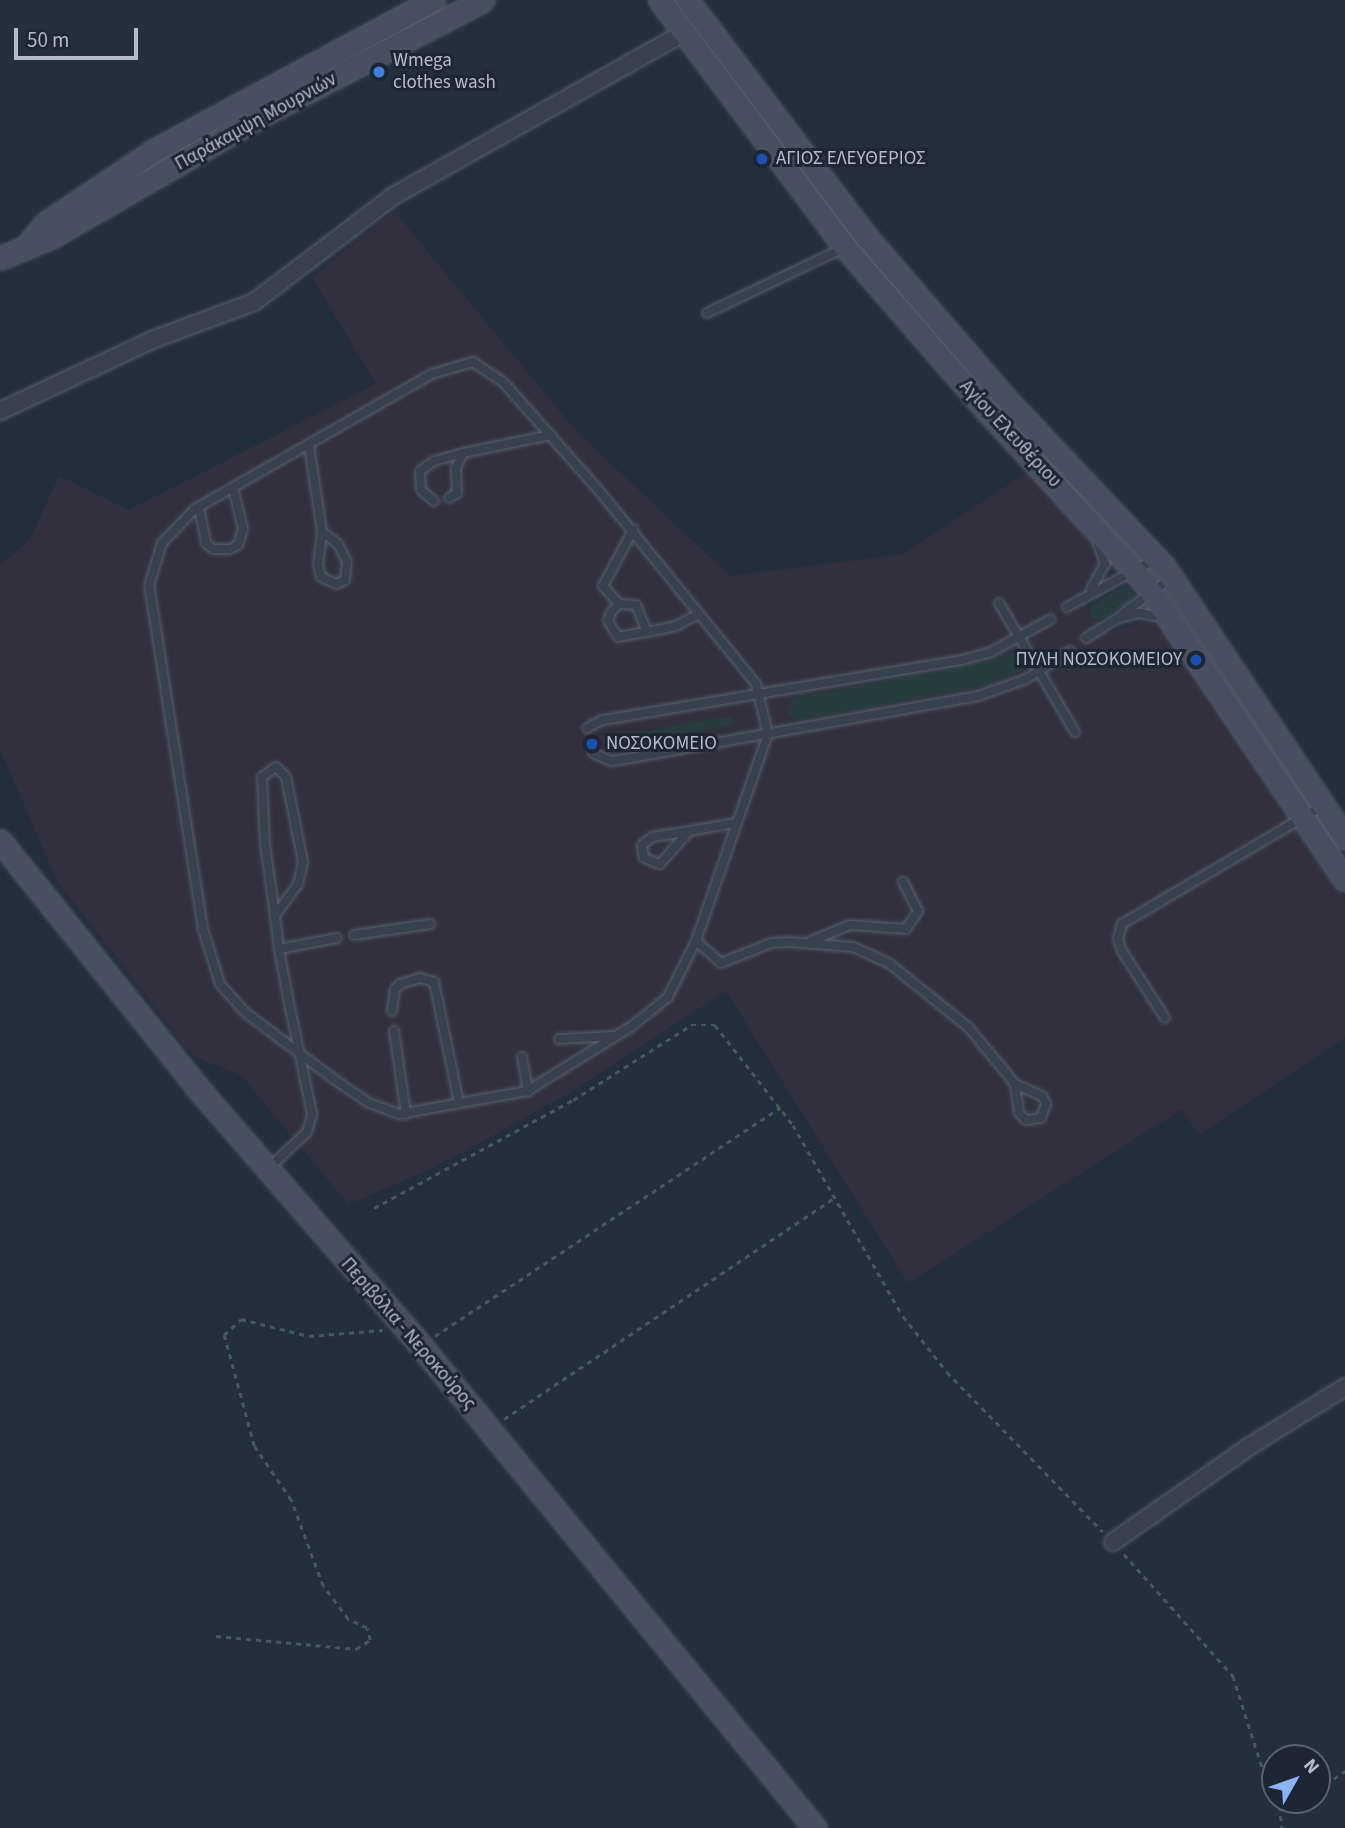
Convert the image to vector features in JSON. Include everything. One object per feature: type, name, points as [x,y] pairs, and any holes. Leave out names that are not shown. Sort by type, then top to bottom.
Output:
[{"type":"main road","name":"Παράκαμψη Μουρνιών","points":[[29,244],[46,223],[155,150],[433,0]]},
{"type":"main road","name":"Παράκαμψη Μουρνιών","points":[[0,258],[53,236],[268,112],[483,0]]},
{"type":"main road","name":"Αγίου Ελευθέριου","points":[[660,0],[845,247],[989,413],[1134,569],[1173,622],[1345,880]]},
{"type":"main road","name":"Αγίου Ελευθέριου","points":[[687,0],[863,233],[1004,397],[1157,558],[1345,838]]},
{"type":"main road","name":"Περιβόλια - Νεροκούρος","points":[[0,841],[267,1169],[490,1429],[815,1828]]},
{"type":"street","points":[[0,411],[152,340],[254,302],[395,195],[684,33]]},
{"type":"street","points":[[1113,1542],[1250,1446],[1345,1387]]},
{"type":"lane","points":[[707,313],[845,247]]},
{"type":"lane","points":[[473,362],[504,383],[551,435],[633,530],[762,697],[768,734],[696,941],[668,997],[621,1033],[528,1091],[406,1114],[369,1103],[298,1052],[229,997],[214,969],[203,929],[149,586],[162,543],[199,507],[432,374],[473,362]]},
{"type":"lane","points":[[434,501],[421,490],[419,471],[434,461],[551,435]]},
{"type":"lane","points":[[309,445],[322,533],[317,550],[321,578],[337,584],[345,580],[347,562],[338,544],[322,533]]},
{"type":"lane","points":[[449,498],[457,493],[456,468],[463,453]]},
{"type":"lane","points":[[199,507],[206,543],[213,549],[230,549],[238,545],[243,529],[233,488]]},
{"type":"lane","points":[[1089,518],[1105,564],[1089,591]]},
{"type":"lane","points":[[633,530],[603,586],[619,604],[636,606],[647,632]]},
{"type":"lane","points":[[1067,607],[1089,591],[1157,558]]},
{"type":"lane","points":[[1086,638],[1172,578]]},
{"type":"lane","points":[[999,603],[1075,732]]},
{"type":"lane","points":[[619,604],[608,621],[612,633],[618,637],[676,626],[699,614]]},
{"type":"lane","points":[[1116,619],[1139,613],[1173,622]]},
{"type":"lane","points":[[587,728],[603,720],[762,697],[962,660],[991,652],[1051,619]]},
{"type":"lane","points":[[593,752],[611,761],[978,696],[1004,689],[1070,651]]},
{"type":"lane","points":[[267,1169],[300,1141],[311,1125],[309,1094],[298,1052],[279,948],[275,916],[261,796],[264,771],[276,767],[286,778],[303,862],[298,884],[275,916]]},
{"type":"lane","points":[[1165,1018],[1122,951],[1118,939],[1122,924],[1322,806]]},
{"type":"lane","points":[[689,831],[660,864],[645,858],[642,845],[646,840],[689,831],[736,823]]},
{"type":"lane","points":[[811,941],[850,925],[906,929],[918,911],[903,882]]},
{"type":"lane","points":[[354,935],[430,924]]},
{"type":"lane","points":[[279,948],[337,938]]},
{"type":"lane","points":[[696,941],[720,962],[771,943],[811,941],[853,947],[890,964],[969,1028],[1015,1084],[1042,1096],[1046,1104],[1041,1118],[1026,1120],[1019,1113],[1015,1084]]},
{"type":"lane","points":[[392,1011],[393,997],[400,984],[420,978],[434,982],[459,1103]]},
{"type":"lane","points":[[394,1031],[406,1114]]},
{"type":"lane","points":[[559,1039],[593,1040],[621,1033]]},
{"type":"lane","points":[[522,1056],[528,1091]]},
{"type":"path","points":[[374,1208],[573,1100],[691,1025],[704,1022],[725,1033],[780,1108],[835,1196],[903,1316],[947,1372],[1113,1542],[1233,1676],[1261,1764]]},
{"type":"path","points":[[421,1346],[780,1108]]},
{"type":"path","points":[[490,1429],[835,1196]]},
{"type":"path","points":[[216,1636],[356,1649],[370,1640],[367,1628],[348,1619],[323,1586],[291,1500],[254,1446],[224,1335],[241,1319],[309,1336],[365,1334],[399,1321]]},
{"type":"shaded area","points":[[394,211],[576,431],[730,576],[904,554],[1034,468],[1099,555],[1096,572],[1079,593],[1107,633],[1151,619],[1169,630],[1345,899],[1345,1037],[1199,1135],[1182,1109],[908,1283],[726,991],[571,1092],[434,1168],[348,1204],[241,1075],[193,1056],[57,881],[0,749],[0,566],[30,539],[59,476],[129,510],[376,384],[312,277]]},
{"type":"green space","points":[[1125,585],[1133,589],[1135,597],[1128,604],[1100,620],[1091,618],[1091,605]]},
{"type":"green space","points":[[1011,652],[1021,659],[1022,670],[987,686],[805,719],[795,720],[787,712],[793,700],[800,697],[984,662]]},
{"type":"green space","points":[[731,716],[732,725],[630,743],[628,734]]},
{"type":"place","name":"Wmega clothes wash","points":[[379,72]]},
{"type":"place","name":"ΑΓΙΟΣ ΕΛΕΥΘΕΡΙΟΣ","points":[[762,159]]},
{"type":"place","name":"ΠΥΛΗ ΝΟΣΟΚΟΜΕΙΟΥ","points":[[1196,660]]},
{"type":"place","name":"ΝΟΣΟΚΟΜΕΙΟ","points":[[592,744]]}]
